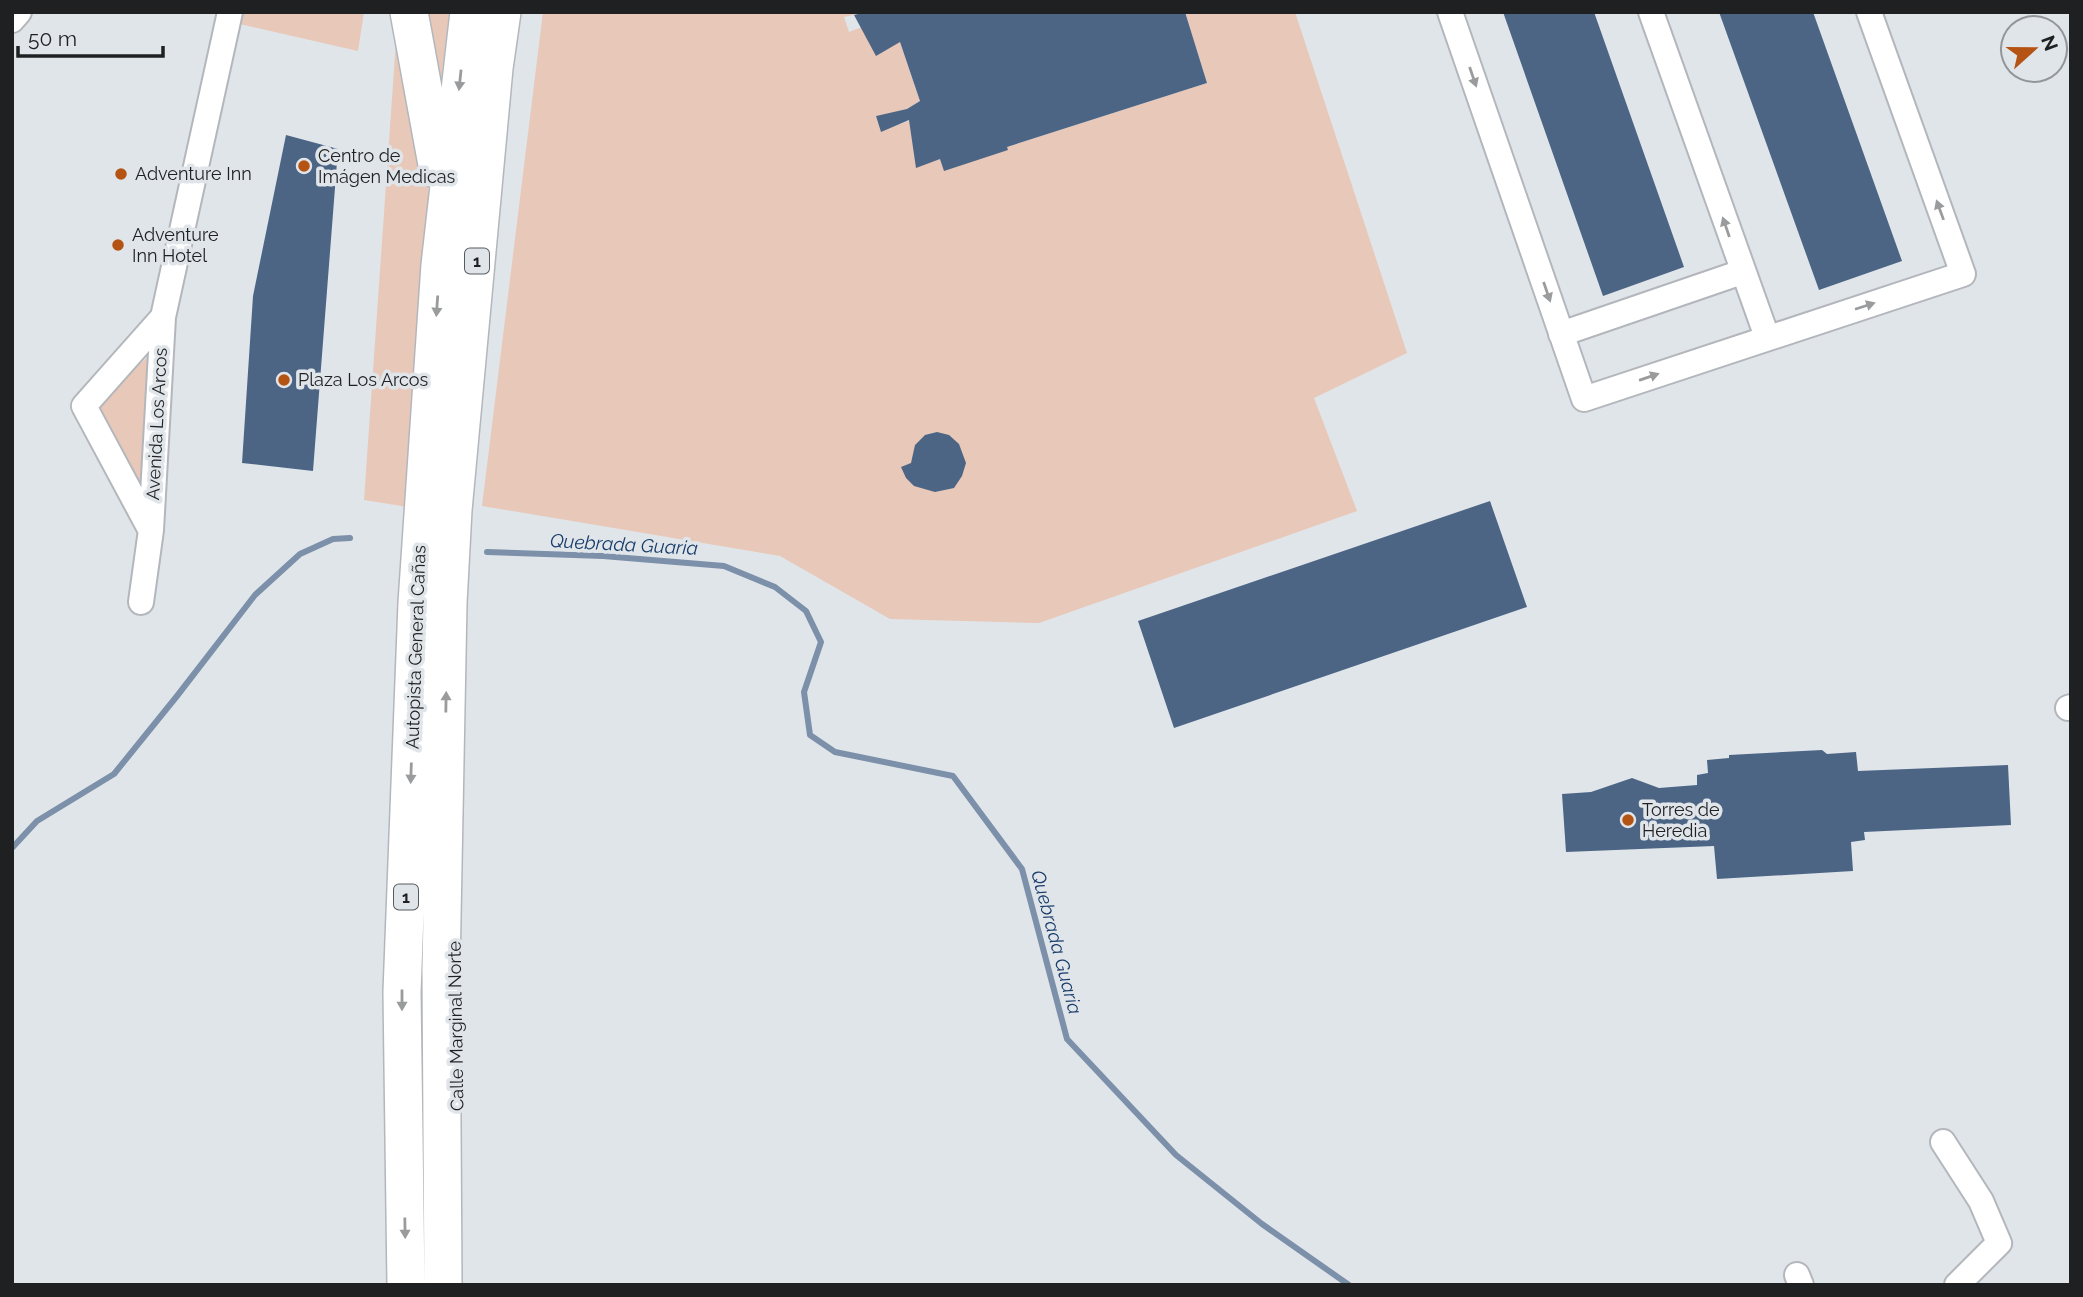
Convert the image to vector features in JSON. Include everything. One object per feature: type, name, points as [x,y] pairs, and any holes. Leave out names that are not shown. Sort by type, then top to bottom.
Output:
[{"type":"highway","points":[[409,12],[445,209]]},
{"type":"highway","name":"Autopista General Cañas","points":[[406,1285],[402,992],[422,509],[445,209],[469,12]]},
{"type":"highway","name":"Autopista General Cañas","points":[[443,1285],[441,970],[448,603],[453,510],[493,82],[502,12]]},
{"type":"highway","points":[[453,510],[515,12]]},
{"type":"street","points":[[12,20],[19,12]]},
{"type":"street","name":"Avenida Los Arcos","points":[[141,602],[151,530],[163,317],[230,12]]},
{"type":"street","points":[[1450,12],[1584,399],[1963,274],[1869,12]]},
{"type":"street","points":[[1651,12],[1767,337]]},
{"type":"street","points":[[1562,334],[1742,272]]},
{"type":"street","name":"Avenida Los Arcos","points":[[151,530],[84,406],[163,317]]},
{"type":"street","name":"Calle Marginal Norte","points":[[445,767],[457,960],[459,1285]]},
{"type":"street","points":[[1943,1142],[1980,1201],[1999,1243],[1957,1285]]},
{"type":"shaded area","points":[[238,12],[364,12],[358,51],[235,23]]},
{"type":"shaded area","points":[[398,12],[425,153],[431,224],[408,507],[364,500]]},
{"type":"shaded area","points":[[419,12],[449,12],[436,124]]},
{"type":"shaded area","points":[[543,12],[866,12],[844,17],[849,32],[891,16],[920,101],[906,110],[876,116],[881,131],[926,115],[944,170],[1207,83],[1185,12],[1295,12],[1407,353],[1314,398],[1357,511],[1039,623],[890,619],[780,556],[482,506]]},
{"type":"shaded area","points":[[149,356],[142,487],[102,419],[99,408],[102,397]]},
{"type":"building","points":[[866,12],[1185,12],[1207,83],[1007,147],[1008,150],[944,171],[940,159],[916,168],[909,120],[881,132],[876,116],[907,109],[920,101],[900,42],[876,56],[854,15]]},
{"type":"building","points":[[1503,12],[1594,12],[1684,267],[1603,296]]},
{"type":"building","points":[[1719,12],[1813,12],[1902,261],[1819,290]]},
{"type":"building","name":"Plaza Los Arcos","points":[[286,135],[338,149],[313,471],[242,463],[253,296]]},
{"type":"building","points":[[937,432],[949,435],[959,444],[966,463],[954,488],[935,492],[914,486],[901,467],[911,463],[915,445],[925,435]]},
{"type":"building","points":[[1490,501],[1527,607],[1174,728],[1138,621]]},
{"type":"building","points":[[1822,750],[1827,754],[1856,752],[1858,771],[2008,765],[2011,825],[1864,832],[1865,840],[1851,842],[1853,871],[1717,879],[1714,846],[1566,852],[1562,794],[1591,792],[1632,778],[1659,788],[1697,785],[1697,775],[1708,773],[1707,760],[1729,758],[1729,755]]},
{"type":"waterway","name":"Quebrada Guaria","points":[[12,848],[37,821],[114,774],[255,595],[300,554],[333,539],[350,538]]},
{"type":"waterway","name":"Quebrada Guaria","points":[[487,552],[603,556],[724,566],[775,587],[806,611],[821,642],[804,692],[810,735],[835,752],[953,776],[1022,869],[1067,1039],[1176,1155],[1262,1224],[1349,1285]]},
{"type":"place","name":"Centro de Imágen Medicas","points":[[304,166]]},
{"type":"place","name":"Adventure Inn","points":[[121,174]]},
{"type":"place","name":"Adventure Inn Hotel","points":[[118,245]]},
{"type":"place","name":"Plaza Los Arcos","points":[[284,380]]},
{"type":"place","name":"Torres de Heredia","points":[[1628,820]]}]
